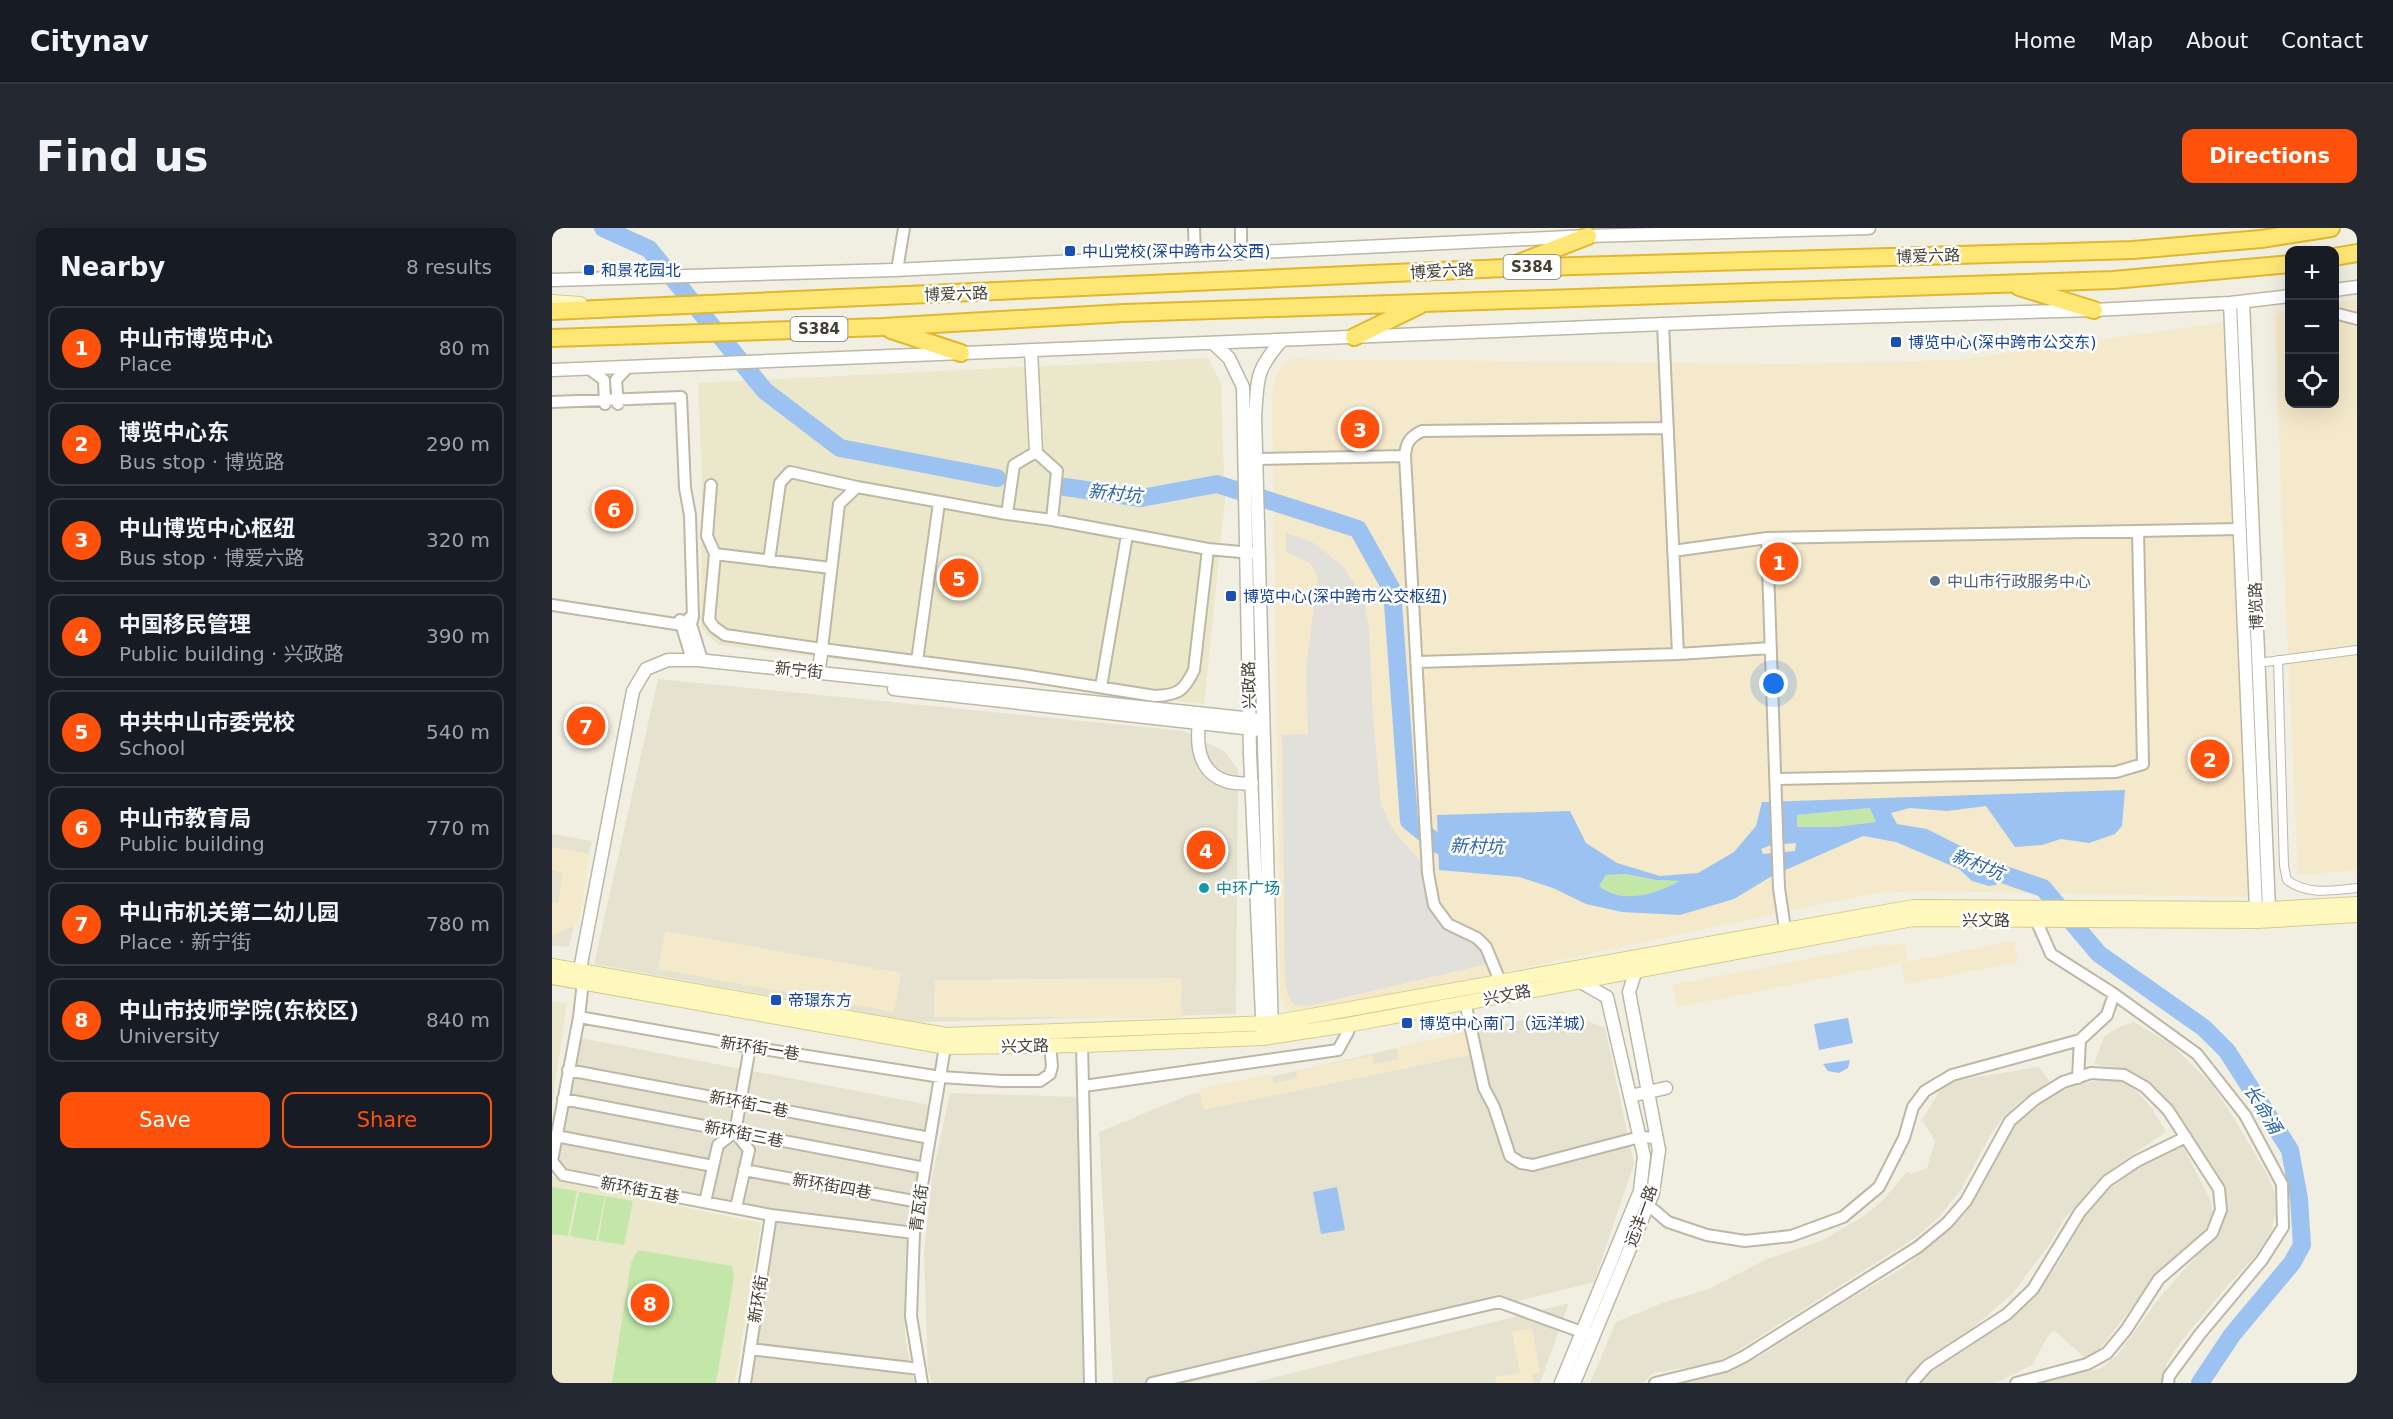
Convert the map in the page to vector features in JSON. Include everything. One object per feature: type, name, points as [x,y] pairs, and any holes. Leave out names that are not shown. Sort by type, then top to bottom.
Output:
[{"type":"highway","name":"博爱六路","points":[[552,311],[1505,268],[2133,250],[2261,239],[2331,228]]},
{"type":"highway","points":[[1505,268],[1588,236]]},
{"type":"highway","points":[[2339,256],[2357,253]]},
{"type":"highway","name":"博爱六路","points":[[556,338],[882,327],[1124,313],[2114,280],[2285,264]]},
{"type":"highway","points":[[2004,282],[2094,310]]},
{"type":"highway","points":[[1354,338],[1426,302]]},
{"type":"highway","points":[[882,327],[961,353]]},
{"type":"main road","points":[[552,302],[633,307]]},
{"type":"main road","name":"兴文路","points":[[2263,915],[2357,904]]},
{"type":"main road","name":"兴文路","points":[[946,1041],[1267,1030],[1500,981],[1913,907],[2049,914],[2357,915]]},
{"type":"main road","name":"兴文路","points":[[552,966],[582,976],[946,1041],[1082,1045],[1347,1025],[1913,919],[2036,920],[2049,914]]},
{"type":"main road","name":"兴文路","points":[[552,977],[582,976]]},
{"type":"street","points":[[897,270],[904,228]]},
{"type":"street","points":[[1194,228],[1195,255]]},
{"type":"street","points":[[1240,228],[1241,253]]},
{"type":"street","name":"博爱六路","points":[[552,280],[897,270],[1588,236],[1869,228]]},
{"type":"street","points":[[2339,289],[2357,287]]},
{"type":"street","points":[[552,370],[1663,324],[2094,310],[2230,303],[2285,297]]},
{"type":"street","name":"博览路","points":[[2243,302],[2258,663],[2263,915]]},
{"type":"street","name":"博览路","points":[[2230,303],[2240,529],[2263,915]]},
{"type":"street","points":[[2339,315],[2357,320]]},
{"type":"street","points":[[1663,324],[1677,654]]},
{"type":"street","name":"兴政路","points":[[1251,457],[1258,374],[1264,360],[1282,340]]},
{"type":"street","name":"兴政路","points":[[1213,343],[1229,358],[1244,387],[1251,457],[1256,724],[1267,1030]]},
{"type":"street","points":[[1031,350],[1036,452],[1057,471],[1052,520]]},
{"type":"street","points":[[618,402],[616,380],[628,367]]},
{"type":"street","points":[[588,368],[604,380],[605,402]]},
{"type":"street","points":[[552,404],[681,397],[685,488],[690,515],[693,618],[685,621],[552,603]]},
{"type":"street","points":[[1500,981],[1486,947],[1477,938],[1449,924],[1434,904],[1426,857],[1406,444],[1412,436],[1422,431],[1668,428]]},
{"type":"street","points":[[1007,514],[1014,465],[1036,452]]},
{"type":"street","points":[[1251,457],[1405,456]]},
{"type":"street","points":[[768,561],[780,483],[790,472],[857,487],[1127,535],[1209,549],[1253,553]]},
{"type":"street","points":[[711,485],[707,536],[715,554],[709,620],[714,627],[726,635],[1155,696],[1174,695],[1187,684],[1194,670],[1209,549]]},
{"type":"street","points":[[818,672],[839,504],[857,487]]},
{"type":"street","points":[[917,661],[939,502]]},
{"type":"street","points":[[1673,551],[1767,538],[2240,529]]},
{"type":"street","points":[[1775,779],[2116,772],[2143,764],[2138,531]]},
{"type":"street","points":[[1101,687],[1127,535]]},
{"type":"street","points":[[1767,538],[1779,888],[1785,929]]},
{"type":"street","points":[[715,554],[831,568]]},
{"type":"street","points":[[685,621],[697,660]]},
{"type":"street","points":[[1418,662],[1677,654],[1771,648]]},
{"type":"street","points":[[2258,663],[2357,650]]},
{"type":"street","name":"新宁街","points":[[582,976],[633,691],[646,669],[668,660],[697,660],[818,672],[1256,724]]},
{"type":"street","points":[[2278,660],[2284,866],[2287,880],[2298,888],[2316,891],[2357,888]]},
{"type":"street","points":[[582,976],[640,693],[652,675],[670,669],[700,668],[1198,723],[1256,724]]},
{"type":"street","points":[[1198,723],[1197,739],[1200,756],[1207,769],[1218,779],[1237,784],[1252,783]]},
{"type":"street","name":"兴政路","points":[[1256,724],[1252,783],[1267,1030]]},
{"type":"street","points":[[2036,920],[2051,954],[2114,994],[2197,1054],[2245,1115],[2282,1184],[2283,1227],[2262,1260],[2200,1334],[2169,1376],[2168,1383]]},
{"type":"street","name":"远洋一路","points":[[1561,1383],[1587,1334],[1653,1192],[1659,1150],[1629,992],[1636,970]]},
{"type":"street","name":"新环街五巷","points":[[582,976],[579,1017],[552,1161],[563,1175],[771,1215],[914,1233]]},
{"type":"street","name":"远洋一路","points":[[1579,981],[1607,997],[1644,1156],[1640,1191],[1645,1207]]},
{"type":"street","points":[[1645,1207],[1668,1222],[1707,1235],[1745,1241],[1791,1236],[1843,1217],[1879,1187],[1904,1138],[1913,1107],[1925,1091],[1952,1075],[2080,1040],[2107,1016],[2114,994]]},
{"type":"street","points":[[1466,1002],[1484,1088],[1494,1107],[1510,1156],[1521,1163],[1533,1165],[1640,1137],[1657,1138]]},
{"type":"street","name":"新环街一巷","points":[[579,1017],[941,1077],[1040,1081],[1050,1074],[1052,1066],[1050,1045]]},
{"type":"street","points":[[1084,1086],[1338,1050],[1348,1032],[1347,1025]]},
{"type":"street","points":[[2078,1078],[2080,1040]]},
{"type":"street","name":"青瓦街","points":[[922,1383],[911,1316],[914,1233],[946,1041]]},
{"type":"street","points":[[1082,1045],[1090,1383]]},
{"type":"street","points":[[705,1202],[718,1145],[735,1132],[750,1047]]},
{"type":"street","name":"新环街二巷","points":[[568,1070],[930,1138]]},
{"type":"street","points":[[1655,1383],[1725,1366],[1745,1356],[1918,1247],[1947,1223],[1966,1201],[2010,1121],[2034,1100],[2063,1083],[2091,1073],[2124,1075],[2145,1087],[2168,1110],[2219,1190],[2221,1210],[2212,1233],[2159,1280],[2126,1330],[2107,1353],[2087,1364],[2016,1383]]},
{"type":"street","points":[[1630,1096],[1666,1088]]},
{"type":"street","name":"新环街三巷","points":[[563,1099],[925,1168]]},
{"type":"street","points":[[735,1132],[749,1150],[736,1208]]},
{"type":"street","points":[[556,1136],[713,1166]]},
{"type":"street","points":[[1912,1383],[1927,1366],[2007,1314],[2033,1289],[2080,1212],[2107,1181],[2137,1161],[2186,1137]]},
{"type":"street","name":"新环街四巷","points":[[744,1170],[919,1202]]},
{"type":"street","name":"新环街","points":[[745,1383],[771,1215]]},
{"type":"street","points":[[1152,1383],[1499,1302],[1587,1334]]},
{"type":"street","name":"远洋一路","points":[[1574,1383],[1587,1334]]},
{"type":"street","points":[[750,1349],[920,1369]]},
{"type":"shaded area","points":[[2357,299],[2357,870],[2298,875],[2275,314],[2285,312],[2285,408],[2339,408],[2339,302]]},
{"type":"shaded area","points":[[2225,322],[2249,897],[1927,891],[1874,893],[1345,1006],[1294,1014],[1285,1009],[1280,995],[1272,393],[1281,365],[1290,359],[1789,364],[1958,360]]},
{"type":"shaded area","points":[[1208,358],[1221,383],[1225,501],[1204,704],[718,645],[701,628],[702,474],[698,383]]},
{"type":"shaded area","points":[[1286,533],[1312,542],[1324,551],[1344,568],[1363,597],[1369,628],[1373,718],[1381,805],[1393,830],[1416,856],[1436,889],[1442,910],[1455,923],[1481,936],[1494,950],[1500,961],[1308,1006],[1295,1005],[1289,998],[1285,983],[1282,735],[1308,734],[1306,668],[1318,577],[1310,563],[1286,552]]},
{"type":"shaded area","name":"帝璟东方","points":[[658,679],[1184,731],[1224,751],[1238,770],[1236,1014],[916,1022],[594,964]]},
{"type":"shaded area","points":[[552,834],[592,841],[569,947],[552,945]]},
{"type":"shaded area","points":[[552,847],[589,854],[579,923],[552,936],[552,903],[558,903],[563,873],[552,870]]},
{"type":"shaded area","points":[[665,931],[901,973],[894,1012],[658,969]]},
{"type":"shaded area","points":[[2014,941],[2018,962],[1905,984],[1901,963],[1677,1007],[1673,985],[1885,944],[1886,947],[1904,943],[1908,962]]},
{"type":"shaded area","points":[[1182,978],[1181,1018],[934,1017],[935,980]]},
{"type":"shaded area","points":[[552,1001],[567,1003],[552,1104]]},
{"type":"shaded area","points":[[1562,1011],[1605,1028],[1634,1164],[1594,1282],[1189,1383],[1113,1383],[1099,1132],[1189,1095]]},
{"type":"shaded area","points":[[2134,1022],[2172,1045],[2212,1085],[2229,1110],[2266,1172],[2275,1193],[2275,1213],[2271,1232],[2260,1251],[2227,1286],[2180,1343],[2167,1363],[2161,1383],[2037,1383],[2050,1378],[2100,1369],[2118,1354],[2161,1296],[2212,1239],[2224,1217],[2225,1197],[2219,1177],[2176,1113],[2142,1081],[2121,1069],[2094,1064],[2104,1037],[2117,1028]]},
{"type":"shaded area","points":[[1465,1033],[1470,1055],[1203,1110],[1199,1089],[1272,1074],[1274,1083],[1297,1078],[1296,1071],[1372,1055],[1374,1064],[1399,1059],[1397,1047]]},
{"type":"shaded area","points":[[570,1036],[930,1105],[908,1226],[905,1267],[905,1337],[914,1383],[741,1383],[765,1220],[562,1179],[552,1136]]},
{"type":"shaded area","points":[[2039,1067],[2050,1082],[2022,1100],[2003,1117],[1961,1189],[1940,1216],[1915,1238],[1729,1356],[1708,1364],[1653,1373],[1643,1383],[1590,1383],[1616,1322],[1665,1302],[1708,1289],[1767,1259],[1821,1241],[1864,1216],[1883,1200],[1907,1172],[1912,1174],[1927,1168],[1935,1141],[1922,1120],[1942,1087],[1959,1080]]},
{"type":"shaded area","points":[[2106,1079],[2121,1080],[2133,1087],[2151,1107],[2166,1132],[2102,1177],[2064,1219],[2051,1242],[2013,1293],[1967,1333],[1920,1364],[1902,1383],[1681,1383],[1719,1374],[1759,1357],[1904,1267],[1948,1231],[1966,1212],[2006,1137],[2023,1115],[2049,1096],[2078,1084]]},
{"type":"shaded area","points":[[950,1093],[1077,1097],[1082,1224],[1083,1383],[932,1383],[928,1371],[924,1254],[932,1177]]},
{"type":"shaded area","points":[[2181,1143],[2211,1201],[2213,1217],[2202,1234],[2182,1250],[2150,1284],[2096,1354],[2084,1357],[2054,1330],[2048,1336],[2032,1365],[1996,1383],[1920,1383],[1949,1356],[2000,1327],[2039,1289],[2056,1267],[2086,1216],[2105,1192],[2153,1156]]},
{"type":"shaded area","points":[[552,1175],[559,1181],[761,1223],[735,1383],[552,1383]]},
{"type":"shaded area","points":[[1569,1303],[1540,1383],[1252,1383]]},
{"type":"shaded area","points":[[1532,1328],[1540,1373],[1532,1374],[1533,1383],[1496,1383],[1495,1377],[1520,1373],[1512,1332]]},
{"type":"green space","points":[[1870,808],[1877,822],[1835,827],[1797,828],[1797,815]]},
{"type":"green space","points":[[1625,874],[1656,880],[1682,881],[1662,890],[1630,896],[1609,892],[1599,886],[1606,875]]},
{"type":"green space","points":[[552,1187],[577,1191],[568,1236],[552,1234]]},
{"type":"green space","points":[[579,1192],[605,1196],[596,1241],[570,1236]]},
{"type":"green space","points":[[606,1196],[633,1201],[624,1245],[598,1241]]},
{"type":"green space","points":[[638,1250],[732,1266],[734,1278],[716,1383],[612,1383],[631,1263]]},
{"type":"water","points":[[2125,790],[2122,826],[2115,834],[2089,843],[2061,839],[2042,845],[2015,847],[1986,806],[1947,811],[1910,808],[1891,813],[1897,824],[1927,829],[1986,859],[2006,864],[1996,885],[1989,886],[1972,881],[1959,869],[1896,842],[1863,836],[1772,876],[1734,899],[1680,915],[1622,912],[1586,904],[1553,888],[1519,877],[1439,870],[1437,815],[1570,811],[1586,843],[1617,863],[1660,876],[1698,873],[1734,852],[1756,826],[1762,802]],"holes":[[[1870,808],[1876,822],[1835,827],[1797,827],[1797,815]],[[1796,843],[1795,851],[1763,854],[1761,849],[1771,845]],[[1625,874],[1656,880],[1680,881],[1650,893],[1629,896],[1609,892],[1599,886],[1606,875]]]},
{"type":"water","points":[[1848,1018],[1853,1043],[1819,1050],[1814,1024]]},
{"type":"water","points":[[1850,1060],[1848,1068],[1839,1073],[1828,1071],[1823,1064]]},
{"type":"water","points":[[1337,1187],[1345,1230],[1321,1234],[1313,1192]]},
{"type":"waterway","name":"新村坑","points":[[603,228],[649,249],[765,391],[840,448],[997,478]]},
{"type":"waterway","name":"新村坑","points":[[1065,487],[1141,498],[1217,484],[1358,529],[1392,590],[1409,821],[1439,845],[1461,845]]},
{"type":"waterway","name":"长命涌","points":[[1979,866],[2043,888],[2099,954],[2204,1028],[2227,1051],[2290,1150],[2299,1199],[2302,1245],[2292,1263],[2232,1335],[2200,1383]]},
{"type":"place","name":"中山党校(深中跨市公交西)","points":[[1070,251]]},
{"type":"place","name":"和景花园北","points":[[589,270]]},
{"type":"place","name":"博览中心(深中跨市公交东)","points":[[1896,342]]},
{"type":"place","name":"中山博览中心枢纽","points":[[1360,429]]},
{"type":"place","name":"中山市教育局","points":[[614,509]]},
{"type":"place","name":"中山市博览中心","points":[[1779,562]]},
{"type":"place","name":"中共中山市委党校","points":[[959,578]]},
{"type":"place","name":"中山市行政服务中心","points":[[1935,581]]},
{"type":"place","name":"博览中心(深中跨市公交枢纽)","points":[[1231,596]]},
{"type":"place","name":"中山市机关第二幼儿园","points":[[586,726]]},
{"type":"place","name":"博览中心东","points":[[2210,759]]},
{"type":"place","name":"中国移民管理","points":[[1206,850]]},
{"type":"place","name":"中环广场","points":[[1204,888]]},
{"type":"place","name":"帝璟东方","points":[[776,1000]]},
{"type":"place","name":"博览中心南门（远洋城）","points":[[1407,1023]]},
{"type":"place","name":"中山市技师学院(东校区)","points":[[650,1303]]}]
